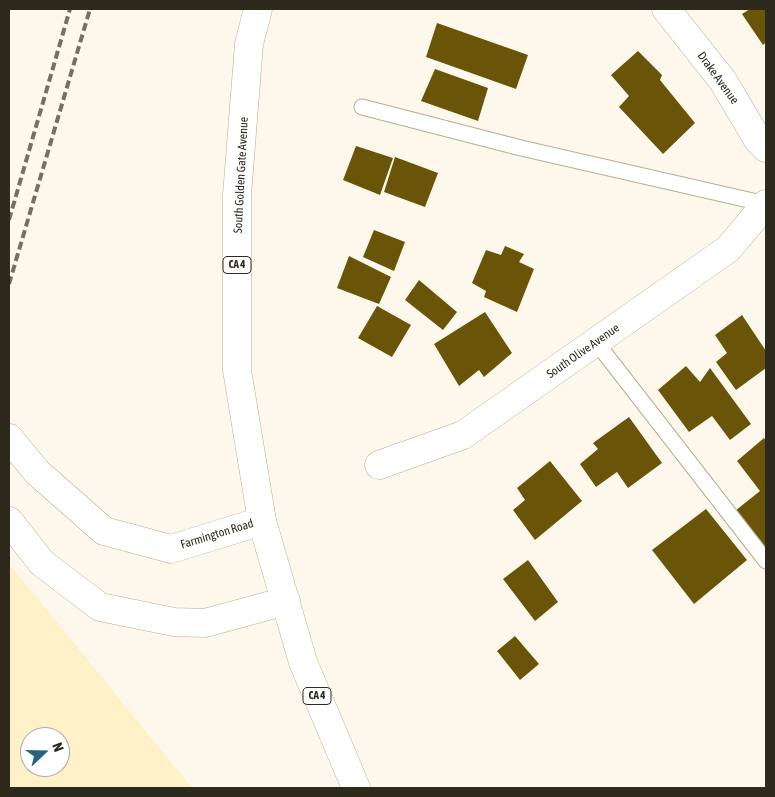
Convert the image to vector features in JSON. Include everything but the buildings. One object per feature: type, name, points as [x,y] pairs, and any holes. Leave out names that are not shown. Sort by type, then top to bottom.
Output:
[{"type":"main road","name":"South Golden Gate Avenue","points":[[258,9],[249,44],[237,195],[237,370],[262,521]]},
{"type":"main road","name":"Drake Avenue","points":[[666,9],[723,82],[758,140],[766,148]]},
{"type":"main road","name":"South Olive Avenue","points":[[379,465],[463,435],[728,249],[766,204]]},
{"type":"main road","name":"Farmington Road","points":[[9,438],[37,472],[104,531],[171,549],[262,521],[302,662],[356,788]]},
{"type":"main road","points":[[9,520],[42,563],[100,607],[174,622],[205,623],[286,601]]},
{"type":"lane","points":[[362,107],[576,161],[766,204]]},
{"type":"lane","points":[[596,342],[766,561]]},
{"type":"shaded area","points":[[11,566],[192,788],[9,788],[9,573]]},
{"type":"railway","points":[[9,220],[70,9]]},
{"type":"railway","points":[[9,284],[90,9]]}]
